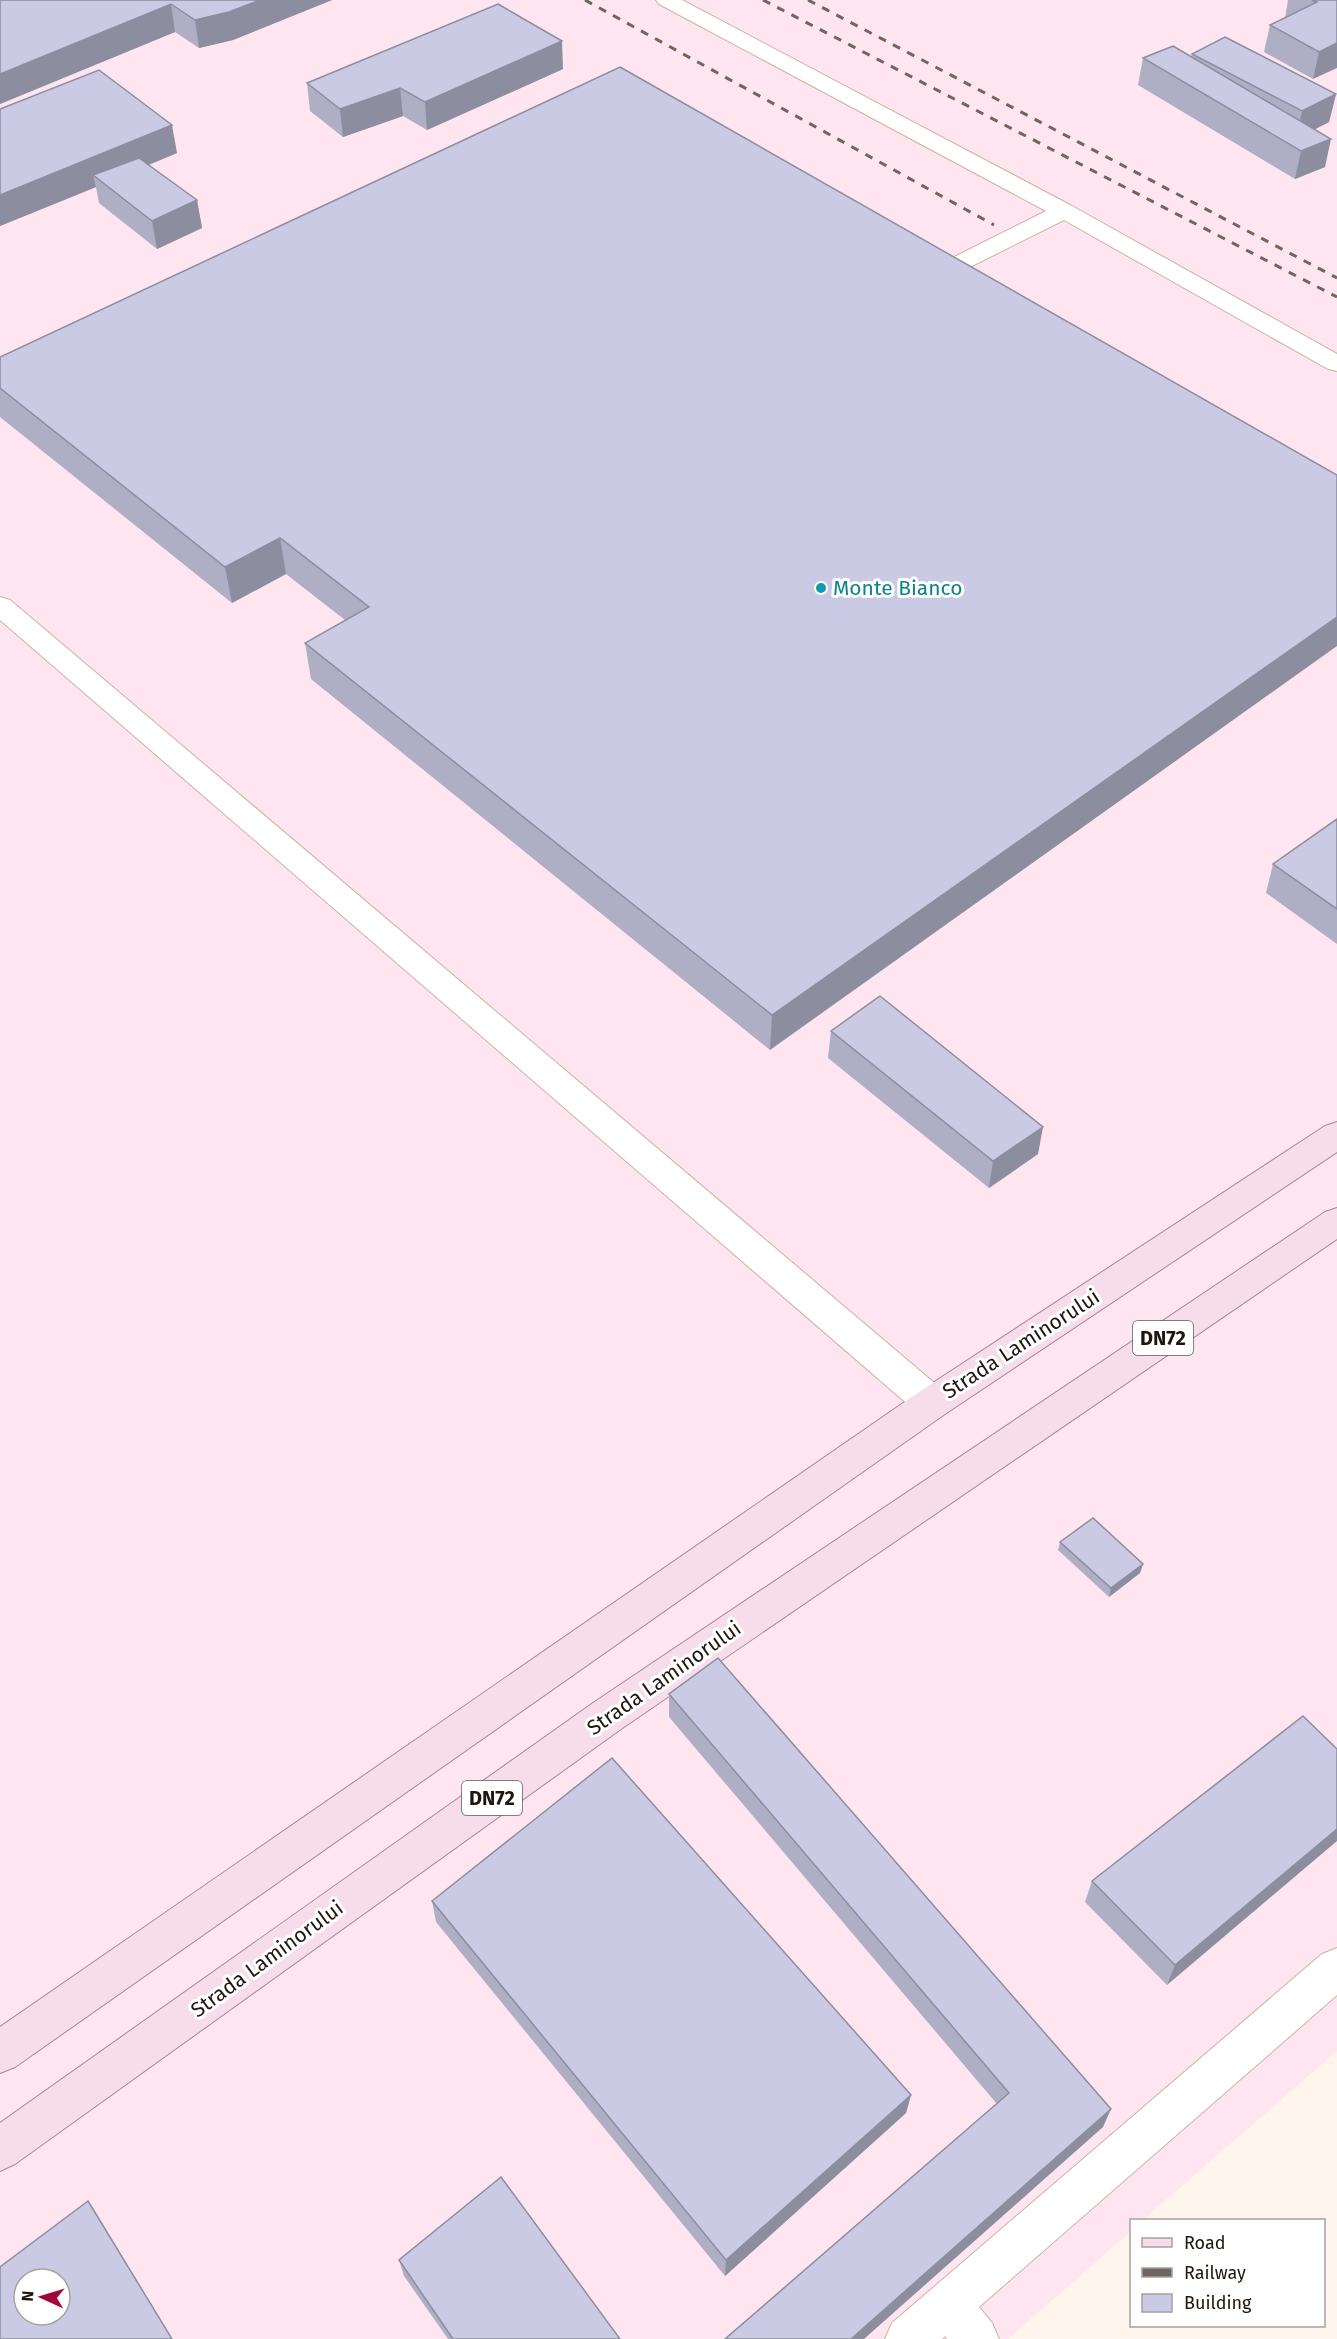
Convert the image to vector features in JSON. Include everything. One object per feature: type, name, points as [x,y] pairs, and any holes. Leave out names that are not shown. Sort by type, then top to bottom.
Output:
[{"type":"main road","name":"Strada Laminorului","points":[[0,2052],[932,1403],[1337,1135]]},
{"type":"main road","name":"Strada Laminorului","points":[[0,2149],[607,1716],[1337,1221]]},
{"type":"lane","points":[[666,0],[1064,211],[1337,364]]},
{"type":"lane","points":[[900,256],[921,268],[939,271],[1064,211]]},
{"type":"lane","points":[[0,606],[932,1403]]},
{"type":"lane","points":[[909,2339],[1337,1968]]},
{"type":"lane","points":[[949,2305],[976,2339]]},
{"type":"shaded area","points":[[0,0],[1337,0],[1337,2051],[1144,2219],[1130,2219],[1130,2232],[1008,2339],[0,2339]]},
{"type":"building","points":[[0,0],[260,0],[229,12],[195,20],[171,4],[0,74]]},
{"type":"building","points":[[1312,0],[1337,0],[1337,43],[1319,52],[1270,25],[1317,2]]},
{"type":"building","points":[[498,4],[562,41],[425,102],[400,88],[340,109],[307,83]]},
{"type":"building","points":[[1225,37],[1336,94],[1302,111],[1192,54]]},
{"type":"building","points":[[1173,46],[1331,139],[1301,151],[1143,58]]},
{"type":"building","name":"Monte Bianco","points":[[620,67],[1337,475],[1337,617],[772,1015],[305,643],[369,607],[280,538],[225,567],[0,388],[0,357]]},
{"type":"building","points":[[99,70],[172,125],[0,195],[0,109]]},
{"type":"building","points":[[139,158],[197,200],[152,221],[93,175]]},
{"type":"building","points":[[1337,819],[1337,909],[1273,864]]},
{"type":"building","points":[[880,996],[1043,1127],[993,1161],[831,1031]]},
{"type":"building","points":[[1093,1518],[1143,1564],[1111,1588],[1060,1542]]},
{"type":"building","points":[[718,1658],[1111,2109],[851,2339],[725,2339],[1009,2093],[669,1694]]},
{"type":"building","points":[[1303,1716],[1337,1749],[1337,1829],[1175,1965],[1092,1881]]},
{"type":"building","points":[[612,1758],[911,2095],[726,2260],[432,1901]]},
{"type":"building","points":[[501,2177],[620,2339],[453,2339],[399,2260]]},
{"type":"building","points":[[88,2201],[172,2339],[0,2339],[0,2267]]},
{"type":"railway","points":[[585,0],[994,225]]},
{"type":"railway","points":[[763,0],[1337,297]]},
{"type":"railway","points":[[808,0],[1337,278]]},
{"type":"place","name":"Monte Bianco","points":[[821,588]]}]
